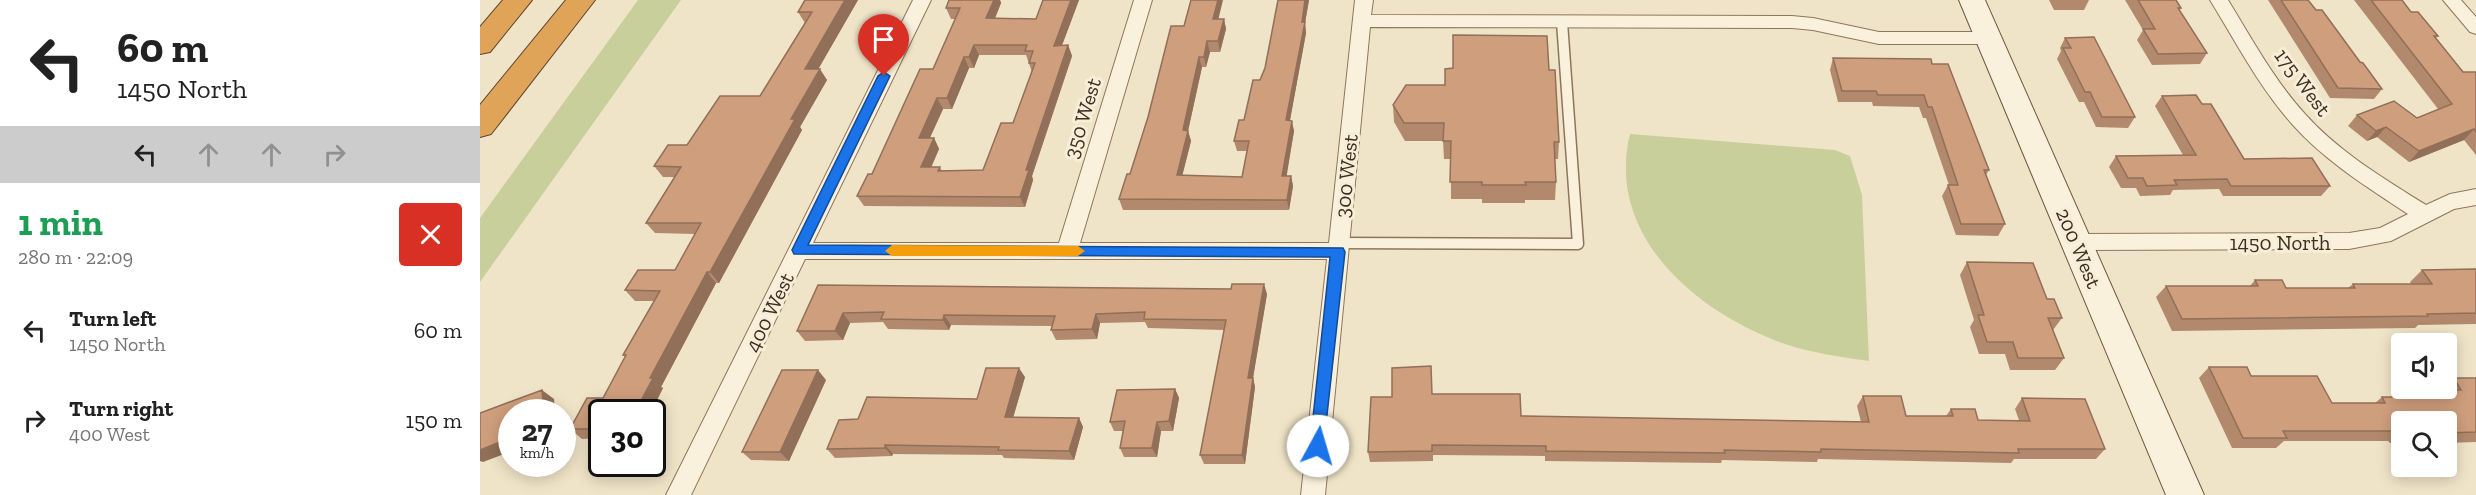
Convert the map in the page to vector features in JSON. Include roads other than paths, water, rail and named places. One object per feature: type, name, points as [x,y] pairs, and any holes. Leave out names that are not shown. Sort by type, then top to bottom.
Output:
[{"type":"highway","points":[[480,45],[518,0]]},
{"type":"highway","points":[[480,126],[581,0]]},
{"type":"main road","name":"200 West","points":[[1972,0],[2185,495]]},
{"type":"street","name":"400 West","points":[[678,495],[922,0]]},
{"type":"street","name":"350 West","points":[[1067,251],[1143,0]]},
{"type":"street","name":"300 West","points":[[1313,495],[1364,0]]},
{"type":"street","name":"175 West","points":[[2219,0],[2283,98],[2311,132],[2350,163],[2426,215]]},
{"type":"street","points":[[2452,0],[2474,23]]},
{"type":"street","points":[[1362,21],[1791,22],[1813,24],[1879,38],[1989,38]]},
{"type":"street","name":"1450 North","points":[[2076,242],[2349,241],[2384,235],[2450,202],[2476,197]]},
{"type":"street","points":[[799,250],[1067,251],[1338,247]]},
{"type":"lane","points":[[1338,247],[1578,244],[1562,22]]}]
